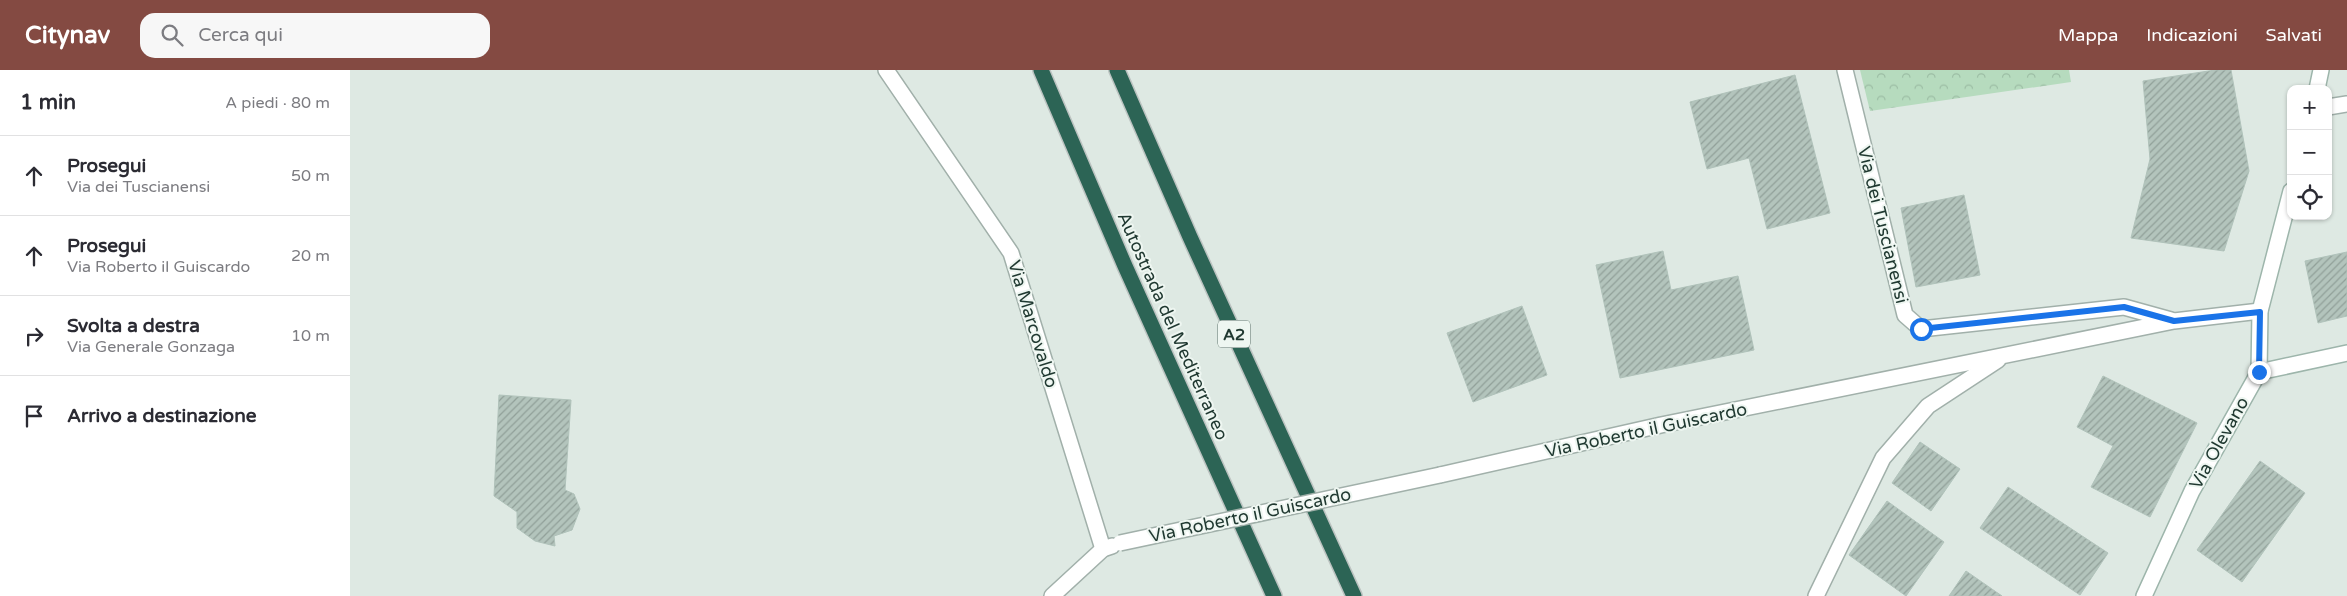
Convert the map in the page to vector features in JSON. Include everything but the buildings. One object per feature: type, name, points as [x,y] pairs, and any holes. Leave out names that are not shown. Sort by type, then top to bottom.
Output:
[{"type":"highway","name":"Autostrada del Mediterraneo","points":[[1041,70],[1125,266],[1274,596]]},
{"type":"highway","name":"A2","points":[[1117,70],[1190,236],[1354,596]]},
{"type":"street","name":"Via Marcovaldo","points":[[886,70],[1011,253],[1103,549]]},
{"type":"street","name":"Via dei Tuscianensi","points":[[1845,70],[1906,315],[1921,329],[2124,307],[2174,321]]},
{"type":"street","points":[[2318,85],[2321,70]]},
{"type":"street","points":[[2332,106],[2347,104]]},
{"type":"street","points":[[2287,207],[2260,312],[2259,372],[2347,353]]},
{"type":"street","name":"Via Roberto il Guiscardo","points":[[1052,596],[1103,549],[1120,543],[1661,426],[2006,355],[2174,321],[2260,312]]},
{"type":"street","points":[[1816,596],[1883,458],[1928,406],[2006,355]]},
{"type":"street","name":"Via Olevano","points":[[2144,596],[2192,491],[2259,372]]},
{"type":"green space","points":[[1860,70],[2069,70],[2071,82],[1870,111]]},
{"type":"route","points":[[1921,329],[2124,307],[2174,321],[2260,312],[2259,372]]}]
